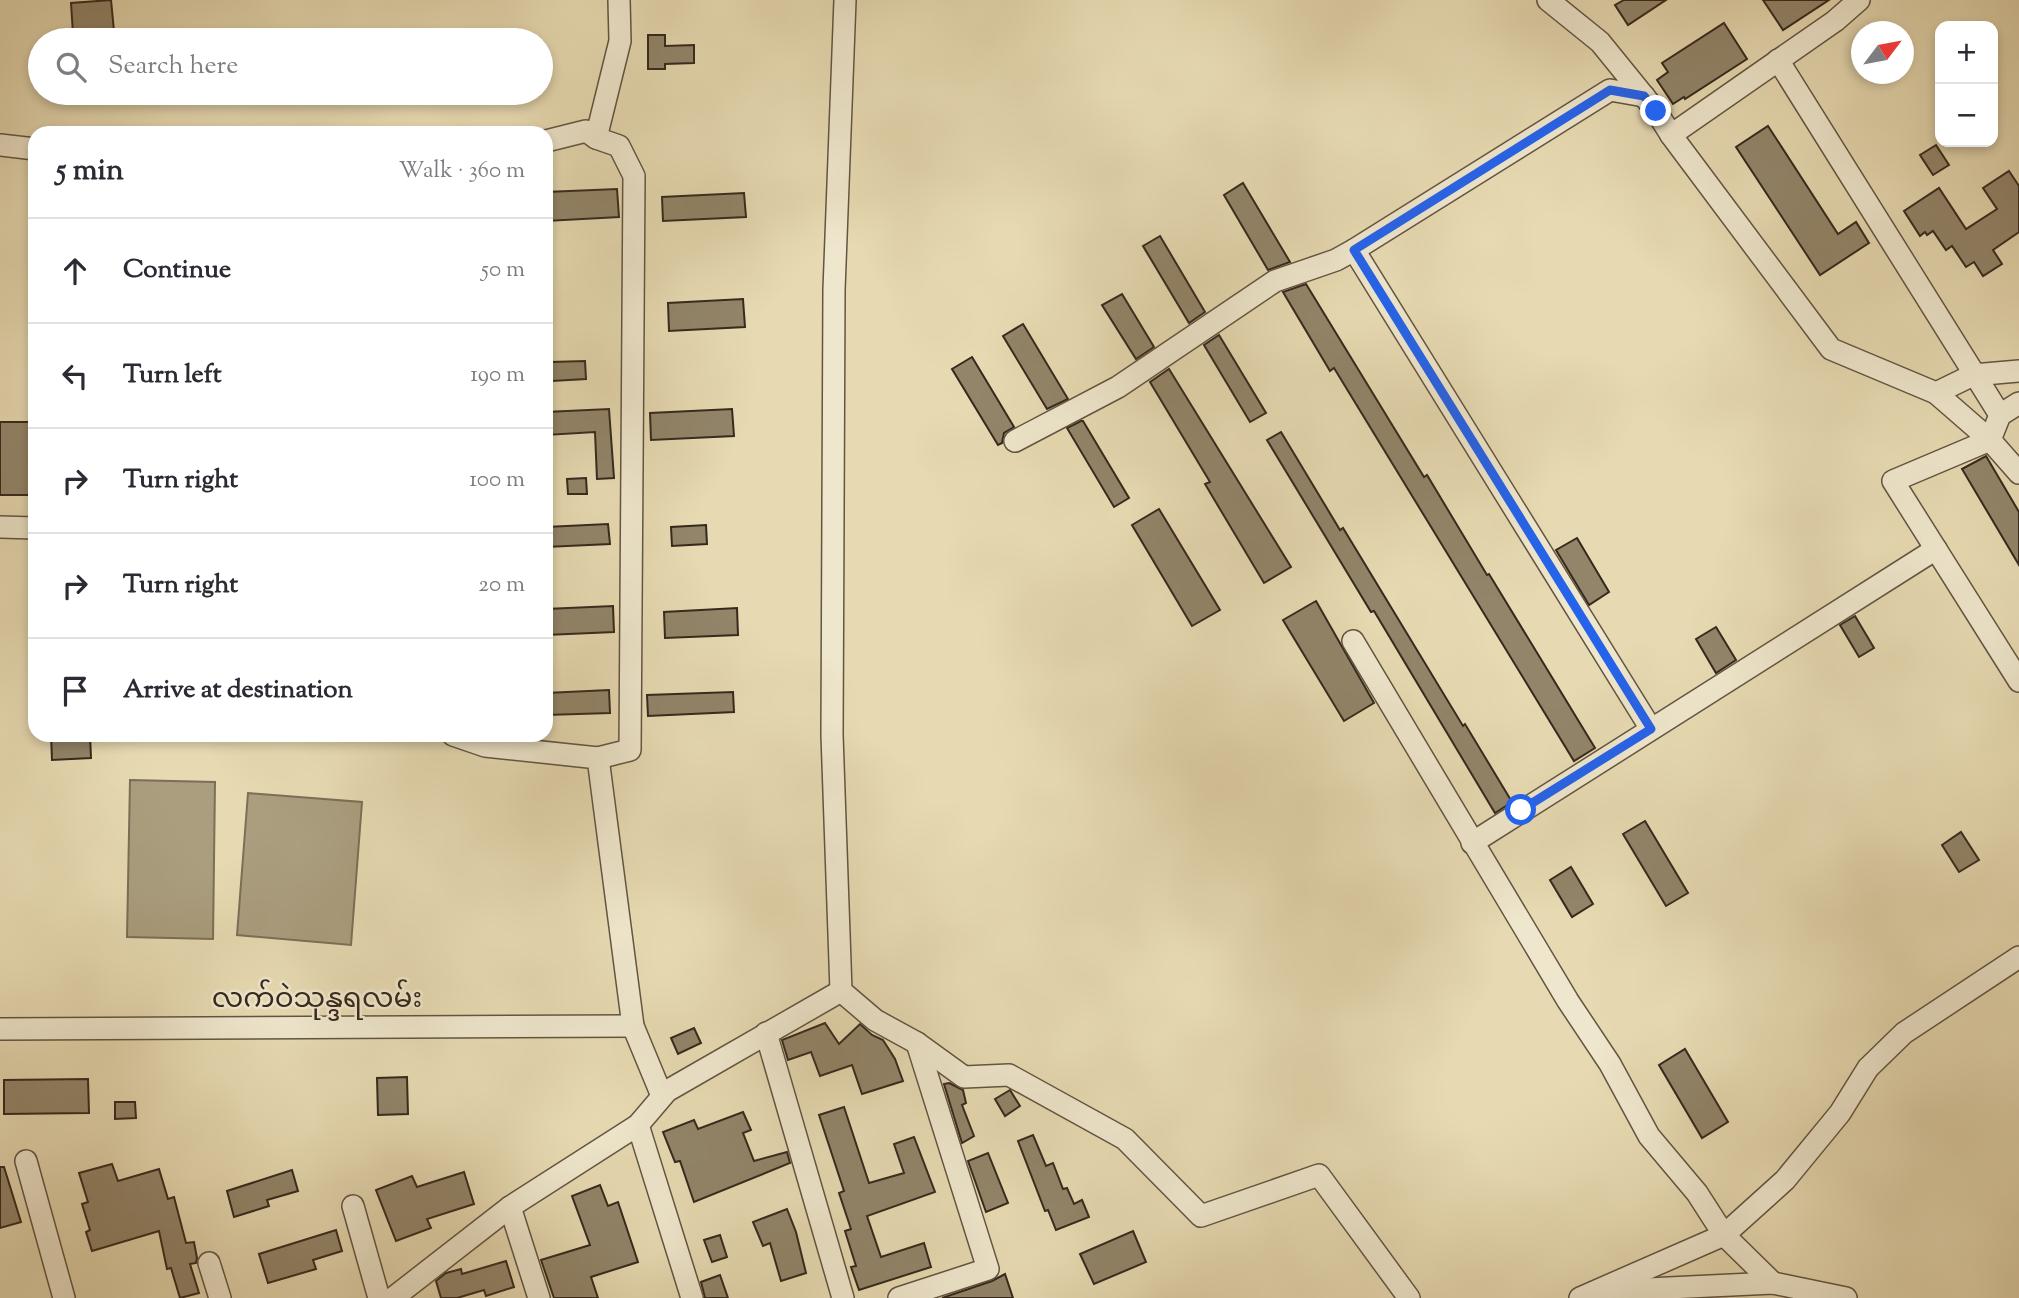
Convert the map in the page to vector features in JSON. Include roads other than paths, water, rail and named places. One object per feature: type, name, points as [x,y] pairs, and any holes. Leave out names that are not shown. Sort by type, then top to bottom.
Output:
[{"type":"street","points":[[596,138],[620,41],[619,0]]},
{"type":"street","points":[[845,0],[834,317],[832,735],[841,991],[874,1020],[918,1043],[964,1077],[1009,1075],[1125,1139],[1202,1216],[1319,1175],[1409,1298]]},
{"type":"street","points":[[1548,0],[1600,42],[1644,96],[1831,349],[1936,393],[1990,440],[2019,474]]},
{"type":"street","points":[[1671,135],[1835,21],[1859,0]]},
{"type":"street","points":[[1778,60],[2000,415]]},
{"type":"street","points":[[1015,441],[1118,387],[1275,281],[1336,260],[1354,250],[1610,90],[1644,96]]},
{"type":"street","points":[[473,742],[485,746],[598,758],[630,750],[634,176],[619,146],[596,138],[586,131],[553,139]]},
{"type":"street","points":[[0,145],[28,148]]},
{"type":"street","points":[[1354,250],[1651,729]]},
{"type":"street","points":[[1936,393],[1973,375],[2019,371]]},
{"type":"street","points":[[2017,675],[1893,481],[1990,440],[2000,415],[2019,402]]},
{"type":"street","points":[[0,527],[28,528]]},
{"type":"street","points":[[1472,843],[1936,549]]},
{"type":"street","points":[[1353,641],[1472,843],[1568,1001],[1610,1064],[1649,1136],[1697,1193],[1724,1236],[1773,1283]]},
{"type":"street","points":[[598,758],[633,1026],[662,1096]]},
{"type":"street","points":[[1587,1295],[1724,1236],[1786,1180],[1840,1113],[1868,1069],[1905,1033],[2019,957]]},
{"type":"street","points":[[393,1298],[510,1207],[638,1125],[667,1091],[841,991]]},
{"type":"street","name":"လက်ဝဲသုန္ဒရလမ်း","points":[[0,1029],[633,1026]]},
{"type":"street","points":[[766,1033],[843,1298]]},
{"type":"street","points":[[899,1298],[988,1269],[918,1043]]},
{"type":"street","points":[[638,1125],[692,1298]]},
{"type":"street","points":[[26,1161],[64,1298]]},
{"type":"street","points":[[353,1206],[379,1298]]},
{"type":"street","points":[[510,1207],[539,1298]]},
{"type":"street","points":[[209,1263],[220,1298]]},
{"type":"street","points":[[1587,1295],[1773,1283],[1846,1298]]}]
